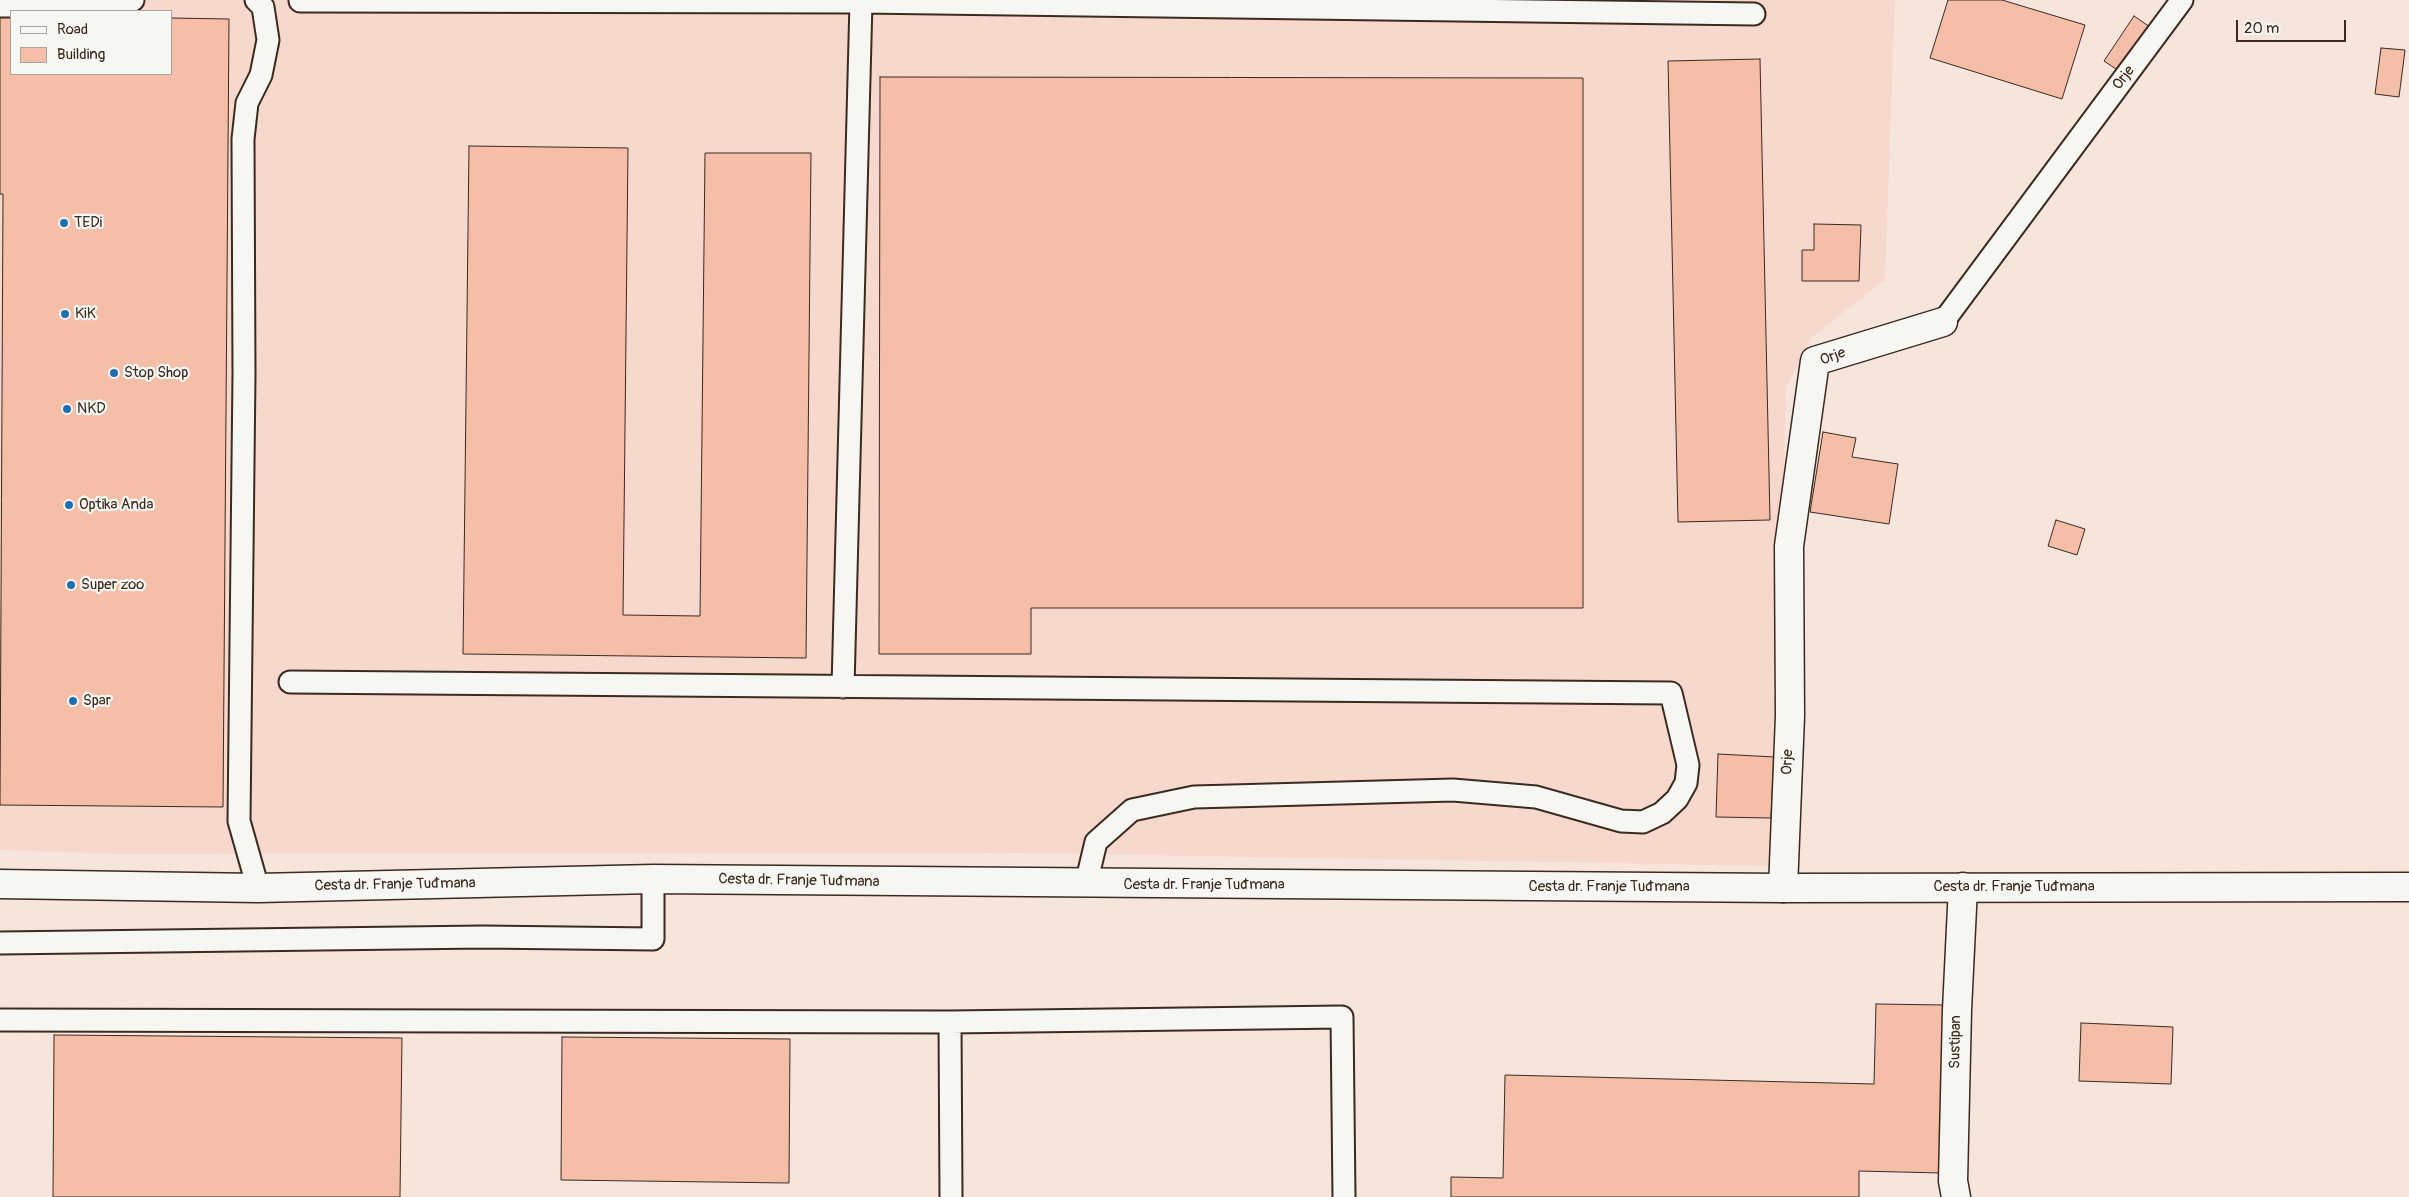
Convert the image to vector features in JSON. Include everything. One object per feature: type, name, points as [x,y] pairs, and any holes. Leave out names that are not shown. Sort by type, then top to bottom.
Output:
[{"type":"main road","name":"Orje","points":[[1783,888],[1790,716],[1789,546],[1815,361],[1943,322]]},
{"type":"main road","name":"Cesta dr. Franje Tuđmana","points":[[0,884],[258,888],[653,880],[1783,888],[2409,887]]},
{"type":"main road","name":"Sustipan","points":[[1956,1197],[1953,1181],[1956,1010],[1963,887]]},
{"type":"lane","points":[[0,6],[119,6],[133,0]]},
{"type":"lane","points":[[256,0],[263,7],[268,40],[261,75],[247,103],[243,139],[244,374],[239,820],[258,888]]},
{"type":"lane","points":[[300,0],[861,2],[1754,14]]},
{"type":"lane","name":"Orje","points":[[1943,322],[2182,0]]},
{"type":"lane","points":[[842,686],[861,2]]},
{"type":"lane","points":[[290,682],[1671,693],[1688,765],[1686,782],[1677,799],[1662,813],[1643,822],[1621,820],[1536,797],[1453,790],[1194,797],[1132,810],[1096,842],[1086,884]]},
{"type":"lane","points":[[0,943],[483,937],[654,939],[653,880]]},
{"type":"lane","points":[[0,1020],[950,1022],[1342,1017],[1344,1197]]},
{"type":"lane","points":[[950,1022],[951,1197]]},
{"type":"shaded area","points":[[0,0],[1895,0],[1885,280],[1811,338],[1786,388],[1775,866],[1021,853],[120,854],[0,850]]},
{"type":"building","points":[[1948,0],[2002,0],[2085,25],[2062,99],[1930,58]]},
{"type":"building","points":[[2134,16],[2153,29],[2122,73],[2104,61]]},
{"type":"building","name":"Stop Shop","points":[[0,17],[10,17],[10,75],[172,75],[172,18],[229,19],[223,807],[0,805],[3,194],[0,194]]},
{"type":"building","points":[[2381,48],[2405,50],[2399,97],[2375,94]]},
{"type":"building","points":[[1760,59],[1770,520],[1678,522],[1668,61]]},
{"type":"building","points":[[880,77],[1583,78],[1583,608],[1031,608],[1031,654],[879,654]]},
{"type":"building","points":[[469,146],[628,148],[623,615],[700,616],[705,153],[811,153],[806,658],[463,654]]},
{"type":"building","points":[[1814,224],[1861,225],[1859,281],[1802,281],[1802,250],[1814,250]]},
{"type":"building","points":[[1823,432],[1856,438],[1852,457],[1898,464],[1889,524],[1810,512]]},
{"type":"building","points":[[2056,520],[2085,529],[2077,555],[2048,546]]},
{"type":"building","points":[[1718,754],[1774,757],[1771,818],[1716,817]]},
{"type":"building","points":[[1876,1004],[1945,1005],[1941,1173],[1859,1171],[1859,1197],[1451,1197],[1451,1177],[1503,1178],[1505,1075],[1874,1084]]},
{"type":"building","points":[[2081,1023],[2173,1027],[2171,1084],[2079,1081]]},
{"type":"building","points":[[54,1035],[402,1038],[400,1197],[53,1197]]},
{"type":"building","points":[[562,1037],[790,1039],[789,1183],[561,1180]]},
{"type":"place","name":"TEDi","points":[[64,223]]},
{"type":"place","name":"KiK","points":[[65,314]]},
{"type":"place","name":"Stop Shop","points":[[114,373]]},
{"type":"place","name":"NKD","points":[[67,409]]},
{"type":"place","name":"Optika Anda","points":[[69,505]]},
{"type":"place","name":"Super zoo","points":[[71,585]]},
{"type":"place","name":"Spar","points":[[73,701]]}]
